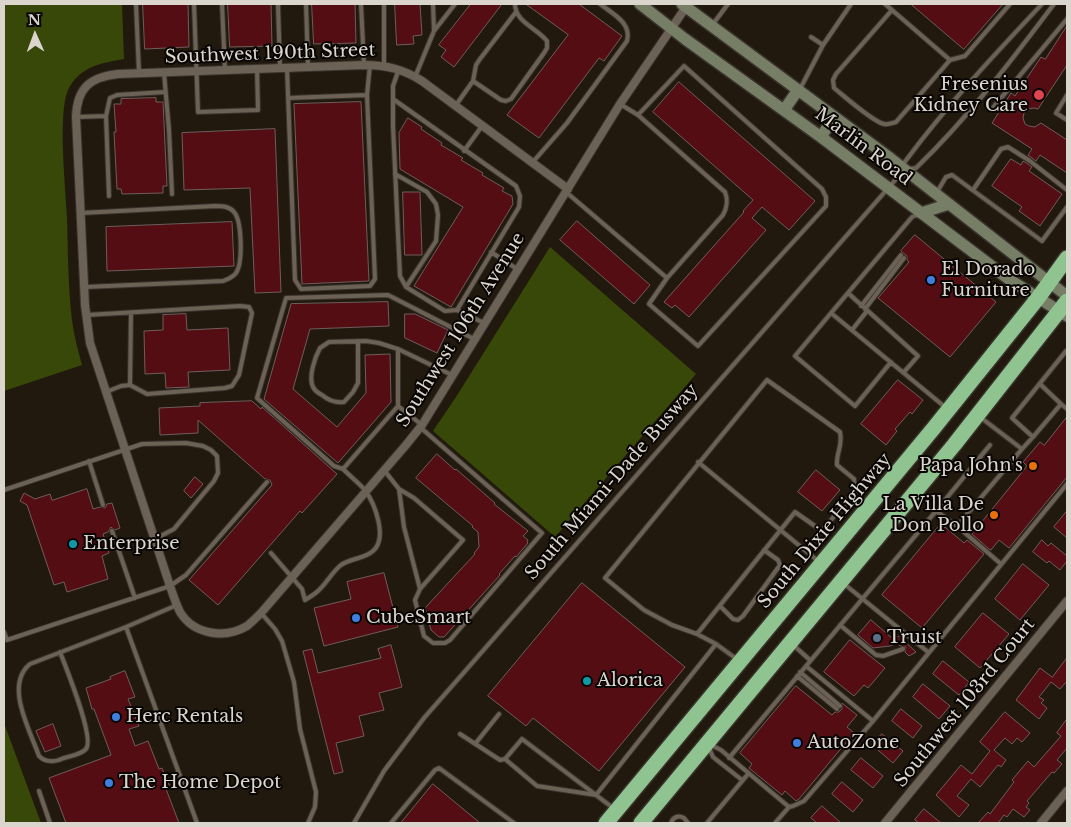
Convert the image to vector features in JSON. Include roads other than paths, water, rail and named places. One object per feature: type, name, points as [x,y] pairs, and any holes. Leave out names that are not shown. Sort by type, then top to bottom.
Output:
[{"type":"highway","name":"South Dixie Highway","points":[[606,823],[949,410],[1038,298],[1067,258]]},
{"type":"highway","points":[[641,823],[1065,309]]},
{"type":"highway","points":[[822,564],[841,581]]},
{"type":"highway","points":[[687,726],[707,743]]},
{"type":"street","name":"Marlin Road","points":[[640,4],[821,137],[1010,280],[1038,298],[1065,309]]},
{"type":"street","name":"Marlin Road","points":[[686,5],[936,194],[1067,296]]},
{"type":"street","name":"Southwest 106th Avenue","points":[[177,606],[181,614],[194,626],[210,633],[231,632],[248,625],[262,613],[384,470],[421,426],[620,104],[672,29],[686,5]]},
{"type":"street","name":"Southwest 190th Street","points":[[76,117],[78,100],[86,86],[100,77],[118,74],[367,65],[384,66],[399,69],[415,77],[456,105],[567,191]]},
{"type":"street","points":[[784,110],[798,90]]},
{"type":"street","points":[[76,117],[86,316],[93,354],[177,606]]},
{"type":"street","points":[[821,137],[834,117]]},
{"type":"street","points":[[921,213],[949,204]]},
{"type":"street","name":"Southwest 103rd Court","points":[[885,823],[1067,601]]},
{"type":"street","points":[[1041,823],[1067,791]]},
{"type":"lane","points":[[136,4],[139,73]]},
{"type":"lane","points":[[194,4],[198,112],[258,110],[257,69]]},
{"type":"lane","points":[[222,4],[225,70]]},
{"type":"lane","points":[[278,4],[283,68],[288,98],[295,280],[301,289],[370,286],[375,279],[367,65],[361,4]]},
{"type":"lane","points":[[306,4],[308,68]]},
{"type":"lane","points":[[384,4],[384,66]]},
{"type":"lane","points":[[433,4],[434,31]]},
{"type":"lane","points":[[415,77],[434,31],[455,4]]},
{"type":"lane","points":[[473,81],[497,98],[509,100],[544,53],[547,44],[545,38],[519,18],[516,12],[516,4]]},
{"type":"lane","points":[[532,162],[567,123],[627,41],[627,26],[600,4]]},
{"type":"lane","points":[[712,25],[728,4]]},
{"type":"lane","points":[[798,90],[823,45],[851,4]]},
{"type":"lane","points":[[885,4],[950,60]]},
{"type":"lane","points":[[892,10],[836,74],[833,80],[834,88],[881,123],[891,124],[896,122],[950,60],[965,56],[1010,4]]},
{"type":"lane","name":"South Miami-Dade Busway","points":[[904,170],[904,163],[943,112],[1042,4]]},
{"type":"lane","name":"South Miami-Dade Busway","points":[[354,823],[384,771],[424,718],[904,170],[916,168],[948,135],[998,78],[1054,4]]},
{"type":"lane","points":[[456,105],[473,81],[476,65],[516,12]]},
{"type":"lane","points":[[991,110],[1067,20]]},
{"type":"lane","points":[[811,37],[823,45]]},
{"type":"lane","points":[[620,104],[638,115],[725,192],[726,195],[726,208],[723,215],[667,278],[649,304],[684,332],[698,346],[826,206],[826,198],[822,189],[684,66],[638,115]]},
{"type":"lane","points":[[399,69],[393,86],[393,98],[400,276],[406,287],[445,311],[458,310],[484,323]]},
{"type":"lane","points":[[164,72],[172,194]]},
{"type":"lane","points":[[109,196],[106,116],[110,98],[116,95],[165,92]]},
{"type":"lane","points":[[1067,94],[1056,113],[1067,120]]},
{"type":"lane","points":[[288,98],[367,95]]},
{"type":"lane","points":[[393,98],[464,151],[516,186],[520,196],[519,207],[458,310]]},
{"type":"lane","points":[[76,117],[106,116]]},
{"type":"lane","points":[[464,151],[482,126]]},
{"type":"lane","points":[[973,190],[1002,148],[1008,147],[1066,189]]},
{"type":"lane","points":[[395,174],[427,192],[436,204],[438,215],[436,241],[406,287]]},
{"type":"lane","points":[[936,194],[946,177],[950,174],[1042,241],[1067,208]]},
{"type":"lane","points":[[567,191],[667,278]]},
{"type":"lane","points":[[80,213],[223,206],[230,208],[237,217],[240,242],[239,267],[230,279],[223,281],[84,288]]},
{"type":"lane","points":[[891,362],[856,406],[795,356],[912,217],[921,213]]},
{"type":"lane","points":[[491,252],[517,269]]},
{"type":"lane","points":[[852,330],[864,308],[902,257]]},
{"type":"lane","points":[[848,293],[918,356],[904,372]]},
{"type":"lane","points":[[271,553],[302,589],[306,600],[318,591],[342,564],[368,554],[377,547],[380,537],[380,527],[366,491],[343,469],[334,466],[257,398],[286,298],[388,295],[474,339]]},
{"type":"lane","points":[[86,316],[240,306],[249,307],[252,317],[239,375],[232,386],[147,394],[130,385],[121,386],[106,392]]},
{"type":"lane","points":[[130,385],[131,313]]},
{"type":"lane","points":[[831,313],[949,410]]},
{"type":"lane","points":[[358,341],[358,377],[356,388],[344,402],[326,399],[315,390],[312,382],[317,353],[320,348],[329,342],[358,341],[379,343],[398,349],[452,375]]},
{"type":"lane","points":[[343,469],[398,406],[398,349]]},
{"type":"lane","points":[[1033,437],[1012,418],[1066,351]]},
{"type":"lane","points":[[698,634],[795,512],[822,531],[855,491],[854,479],[837,465],[836,457],[842,442],[840,432],[767,380],[605,578],[644,610],[672,625],[698,634],[716,644],[740,662]]},
{"type":"lane","points":[[1040,384],[1067,409]]},
{"type":"lane","points":[[957,526],[1061,404]]},
{"type":"lane","points":[[384,470],[399,489],[414,498],[463,540],[420,589],[415,600],[424,636],[433,643],[445,643],[450,640],[542,534],[398,406]]},
{"type":"lane","points":[[978,416],[1022,449]]},
{"type":"lane","points":[[4,490],[142,444],[186,444],[203,446],[211,450],[217,456],[218,473],[214,481],[174,530],[155,539]]},
{"type":"lane","points":[[729,758],[990,445]]},
{"type":"lane","points":[[89,461],[104,505]]},
{"type":"lane","points":[[698,462],[822,564]]},
{"type":"lane","points":[[4,632],[7,640],[170,586],[186,575],[267,482]]},
{"type":"lane","points":[[775,823],[788,807],[804,800],[873,721],[1067,484]]},
{"type":"lane","points":[[399,489],[404,527],[420,589]]},
{"type":"lane","points":[[936,510],[1001,564]]},
{"type":"lane","points":[[112,531],[135,598]]},
{"type":"lane","points":[[720,606],[733,618],[738,620],[743,616],[780,564],[778,560],[764,550]]},
{"type":"lane","points":[[841,581],[928,652]]},
{"type":"lane","points":[[60,652],[87,729],[88,746],[85,751],[59,760],[50,761],[39,756],[19,702],[18,687],[22,671],[30,664],[60,652],[126,627],[177,606]]},
{"type":"lane","points":[[262,613],[282,641],[294,682],[300,729],[314,780],[316,797],[315,807],[308,823]]},
{"type":"lane","points":[[840,625],[876,654],[883,656],[902,649]]},
{"type":"lane","points":[[126,627],[197,823]]},
{"type":"lane","points":[[909,645],[914,641]]},
{"type":"lane","points":[[790,643],[810,660]]},
{"type":"lane","points":[[596,795],[716,644]]},
{"type":"lane","points":[[806,666],[873,721]]},
{"type":"lane","points":[[799,674],[839,707]]},
{"type":"lane","points":[[475,744],[499,714]]},
{"type":"lane","points":[[460,734],[500,760],[505,759],[522,739],[616,811]]},
{"type":"lane","points":[[707,743],[721,750],[788,807]]},
{"type":"lane","points":[[707,743],[713,757],[742,780]]},
{"type":"lane","points":[[505,759],[537,786],[596,795]]},
{"type":"lane","points":[[391,823],[435,770],[439,768],[514,823]]},
{"type":"lane","points":[[707,823],[748,774]]},
{"type":"lane","points":[[39,791],[50,823]]},
{"type":"lane","points":[[670,823],[673,818],[679,816],[688,823]]},
{"type":"place","name":"Fresenius Kidney Care","points":[[1039,95]]},
{"type":"place","name":"El Dorado Furniture","points":[[931,280]]},
{"type":"place","name":"Papa John's","points":[[1033,466]]},
{"type":"place","name":"La Villa De Don Pollo","points":[[994,515]]},
{"type":"place","name":"Enterprise","points":[[73,544]]},
{"type":"place","name":"CubeSmart","points":[[356,618]]},
{"type":"place","name":"Truist","points":[[877,638]]},
{"type":"place","name":"Alorica","points":[[587,681]]},
{"type":"place","name":"Herc Rentals","points":[[116,717]]},
{"type":"place","name":"AutoZone","points":[[797,743]]},
{"type":"place","name":"The Home Depot","points":[[109,783]]}]
